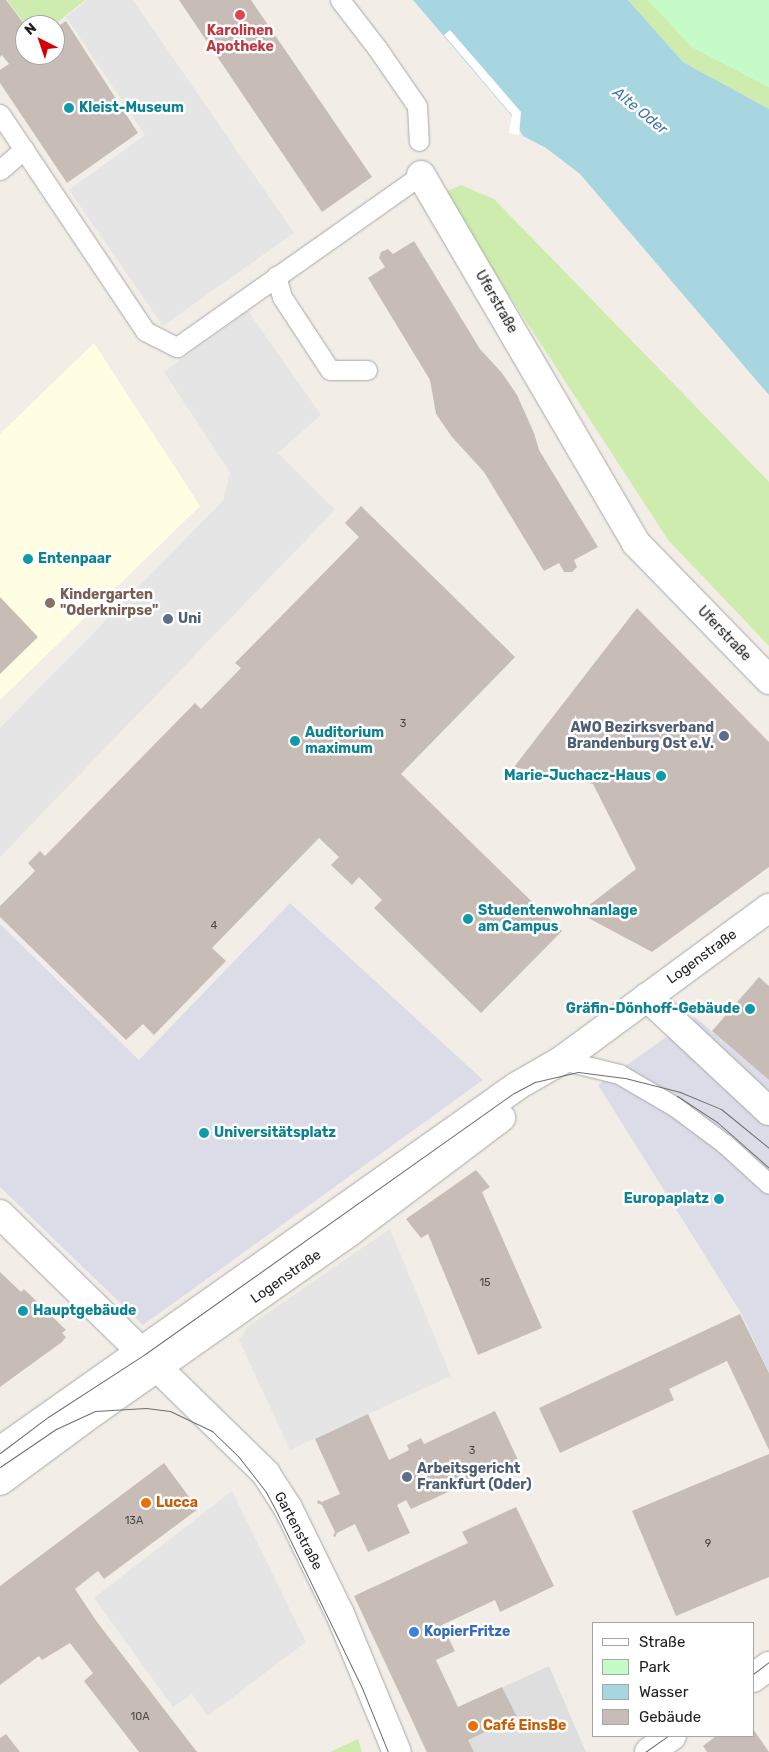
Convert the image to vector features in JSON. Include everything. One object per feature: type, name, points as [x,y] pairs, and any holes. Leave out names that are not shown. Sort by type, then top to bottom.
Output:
[{"type":"street","name":"Uferstraße","points":[[421,175],[636,543],[769,680]]},
{"type":"street","name":"Logenstraße","points":[[0,1451],[150,1359],[517,1086],[562,1060],[769,908]]},
{"type":"street","points":[[647,997],[769,1111]]},
{"type":"street","name":"Gartenstraße","points":[[0,1214],[266,1474],[288,1508],[340,1614],[397,1752]]},
{"type":"street","name":"Logenstraße","points":[[0,1482],[95,1411],[150,1359]]},
{"type":"street","points":[[754,1677],[769,1666]]},
{"type":"street","points":[[649,1752],[671,1737]]},
{"type":"lane","points":[[340,0],[377,48],[417,106],[419,142]]},
{"type":"lane","points":[[0,114],[24,148],[0,170]]},
{"type":"lane","name":"Uferstraße","points":[[24,148],[145,331],[177,347],[421,175]]},
{"type":"lane","points":[[276,276],[282,297],[330,370],[367,370]]},
{"type":"lane","points":[[562,1060],[618,1074],[674,1106],[719,1139],[769,1184]]},
{"type":"shaded area","points":[[87,0],[133,0],[294,233],[163,326],[69,190],[145,135],[66,17]]},
{"type":"shaded area","name":"Uni","points":[[248,311],[321,415],[278,453],[335,510],[0,857],[0,728],[223,501],[230,472],[164,372]]},
{"type":"shaded area","name":"Kindergarten \"Oderknirpse\"","points":[[94,343],[200,506],[0,700],[0,434]]},
{"type":"shaded area","name":"Universitätsplatz","points":[[290,903],[483,1080],[143,1325],[0,1187],[0,924],[139,1060]]},
{"type":"shaded area","name":"Europaplatz","points":[[695,1017],[769,1080],[769,1372],[741,1313],[598,1085]]},
{"type":"shaded area","points":[[390,1229],[451,1376],[290,1450],[239,1340],[248,1326]]},
{"type":"shaded area","points":[[232,1491],[306,1642],[208,1716],[192,1694],[173,1707],[94,1598]]},
{"type":"shaded area","points":[[549,1666],[586,1752],[426,1752],[415,1727]]},
{"type":"green space","points":[[7,0],[85,0],[65,16],[18,15]]},
{"type":"green space","points":[[628,0],[648,0],[692,47],[769,87],[769,109],[683,62]]},
{"type":"green space","points":[[648,0],[769,0],[769,87],[692,47]]},
{"type":"green space","points":[[461,185],[494,199],[769,482],[769,646],[668,540],[443,193]]},
{"type":"green space","points":[[358,1739],[362,1752],[331,1752],[332,1751]]},
{"type":"water","name":"Alte Oder","points":[[413,0],[628,0],[683,62],[769,109],[769,395],[580,174],[546,148],[523,136],[511,115]]},
{"type":"pier","points":[[450,30],[521,112],[519,135],[509,133],[512,115],[444,35]]},
{"type":"building","name":"Kleist-Museum","points":[[0,0],[6,0],[17,15],[15,15],[15,65],[65,65],[66,21],[138,133],[67,183],[0,83],[0,70],[9,64],[2,55],[0,57]]},
{"type":"building","points":[[179,0],[251,0],[372,177],[322,212]]},
{"type":"building","points":[[414,241],[480,349],[502,373],[517,395],[534,433],[539,450],[598,547],[574,560],[577,567],[572,572],[564,572],[559,563],[544,571],[484,472],[452,437],[436,414],[430,380],[368,278],[385,267],[379,258],[381,252],[388,249],[393,254]]},
{"type":"building","name":"Auditorium maximum","points":[[361,506],[515,657],[401,774],[562,931],[481,1013],[374,908],[382,900],[359,877],[352,885],[331,865],[339,857],[319,838],[212,948],[226,961],[154,1035],[143,1024],[126,1040],[0,917],[0,906],[35,871],[28,863],[40,851],[45,856],[195,703],[201,709],[241,668],[235,663],[359,537],[345,523]]},
{"type":"building","points":[[0,597],[38,637],[0,674]]},
{"type":"building","name":"Marie-Juchacz-Haus","points":[[637,608],[769,742],[769,867],[652,952],[579,913],[636,869],[593,784],[514,767]]},
{"type":"building","name":"Gräfin-Dönhoff-Gebäude","points":[[759,977],[769,986],[769,1080],[712,1031]]},
{"type":"building","points":[[476,1170],[490,1187],[482,1192],[542,1328],[478,1355],[428,1234],[421,1238],[406,1219]]},
{"type":"building","name":"Hauptgebäude","points":[[0,1272],[21,1292],[24,1289],[66,1330],[62,1333],[66,1337],[62,1342],[0,1387]]},
{"type":"building","points":[[740,1314],[769,1373],[769,1450],[727,1361],[669,1389],[674,1400],[560,1453],[539,1408]]},
{"type":"building","name":"Arbeitsgericht Frankfurt (Oder)","points":[[495,1411],[518,1460],[411,1509],[406,1500],[397,1505],[410,1533],[368,1552],[355,1524],[337,1533],[335,1537],[333,1536],[335,1532],[322,1505],[317,1503],[318,1500],[322,1502],[340,1494],[315,1439],[368,1414],[389,1460],[409,1450],[407,1445],[421,1438],[424,1444]]},
{"type":"building","points":[[769,1454],[769,1577],[676,1616],[632,1511]]},
{"type":"building","points":[[164,1463],[198,1509],[104,1579],[98,1571],[75,1589],[97,1622],[197,1752],[139,1752],[84,1681],[93,1673],[70,1643],[42,1660],[39,1656],[0,1685],[0,1586]]},
{"type":"building","points":[[516,1507],[554,1586],[500,1612],[495,1600],[442,1625],[455,1651],[436,1660],[458,1707],[502,1687],[517,1717],[468,1740],[474,1752],[427,1752],[354,1596],[468,1543],[462,1532]]},
{"type":"building","points":[[754,1730],[769,1752],[707,1752],[703,1746],[715,1737],[754,1737]]},
{"type":"building","points":[[6,1734],[20,1752],[0,1752],[0,1738]]},
{"type":"tram line","points":[[0,1453],[48,1417],[145,1354],[514,1093],[535,1082],[578,1072],[625,1078],[680,1092],[721,1109],[769,1148]]},
{"type":"tram line","points":[[677,1096],[717,1122],[769,1168]]},
{"type":"tram line","points":[[0,1467],[56,1429],[95,1411],[146,1408],[170,1411],[212,1431],[238,1456],[266,1492],[362,1688],[388,1752]]},
{"type":"tram line","points":[[754,1673],[769,1662]]},
{"type":"tram line","points":[[645,1752],[667,1737]]},
{"type":"place","name":"Karolinen Apotheke","points":[[240,15]]},
{"type":"place","name":"Kleist-Museum","points":[[69,108]]},
{"type":"place","name":"Entenpaar","points":[[28,559]]},
{"type":"place","name":"Kindergarten \"Oderknirpse\"","points":[[50,603]]},
{"type":"place","name":"Uni","points":[[168,619]]},
{"type":"place","name":"AWO Bezirksverband Brandenburg Ost e.V.","points":[[724,736]]},
{"type":"place","name":"Auditorium maximum","points":[[295,741]]},
{"type":"place","name":"Marie-Juchacz-Haus","points":[[661,776]]},
{"type":"place","name":"Studentenwohnanlage am Campus","points":[[468,919]]},
{"type":"place","name":"Gräfin-Dönhoff-Gebäude","points":[[750,1009]]},
{"type":"place","name":"Universitätsplatz","points":[[204,1133]]},
{"type":"place","name":"Europaplatz","points":[[719,1199]]},
{"type":"place","name":"Hauptgebäude","points":[[23,1311]]},
{"type":"place","name":"Arbeitsgericht Frankfurt (Oder)","points":[[407,1477]]},
{"type":"place","name":"Lucca","points":[[146,1503]]},
{"type":"place","name":"KopierFritze","points":[[414,1632]]},
{"type":"place","name":"Café EinsBe","points":[[473,1726]]}]
